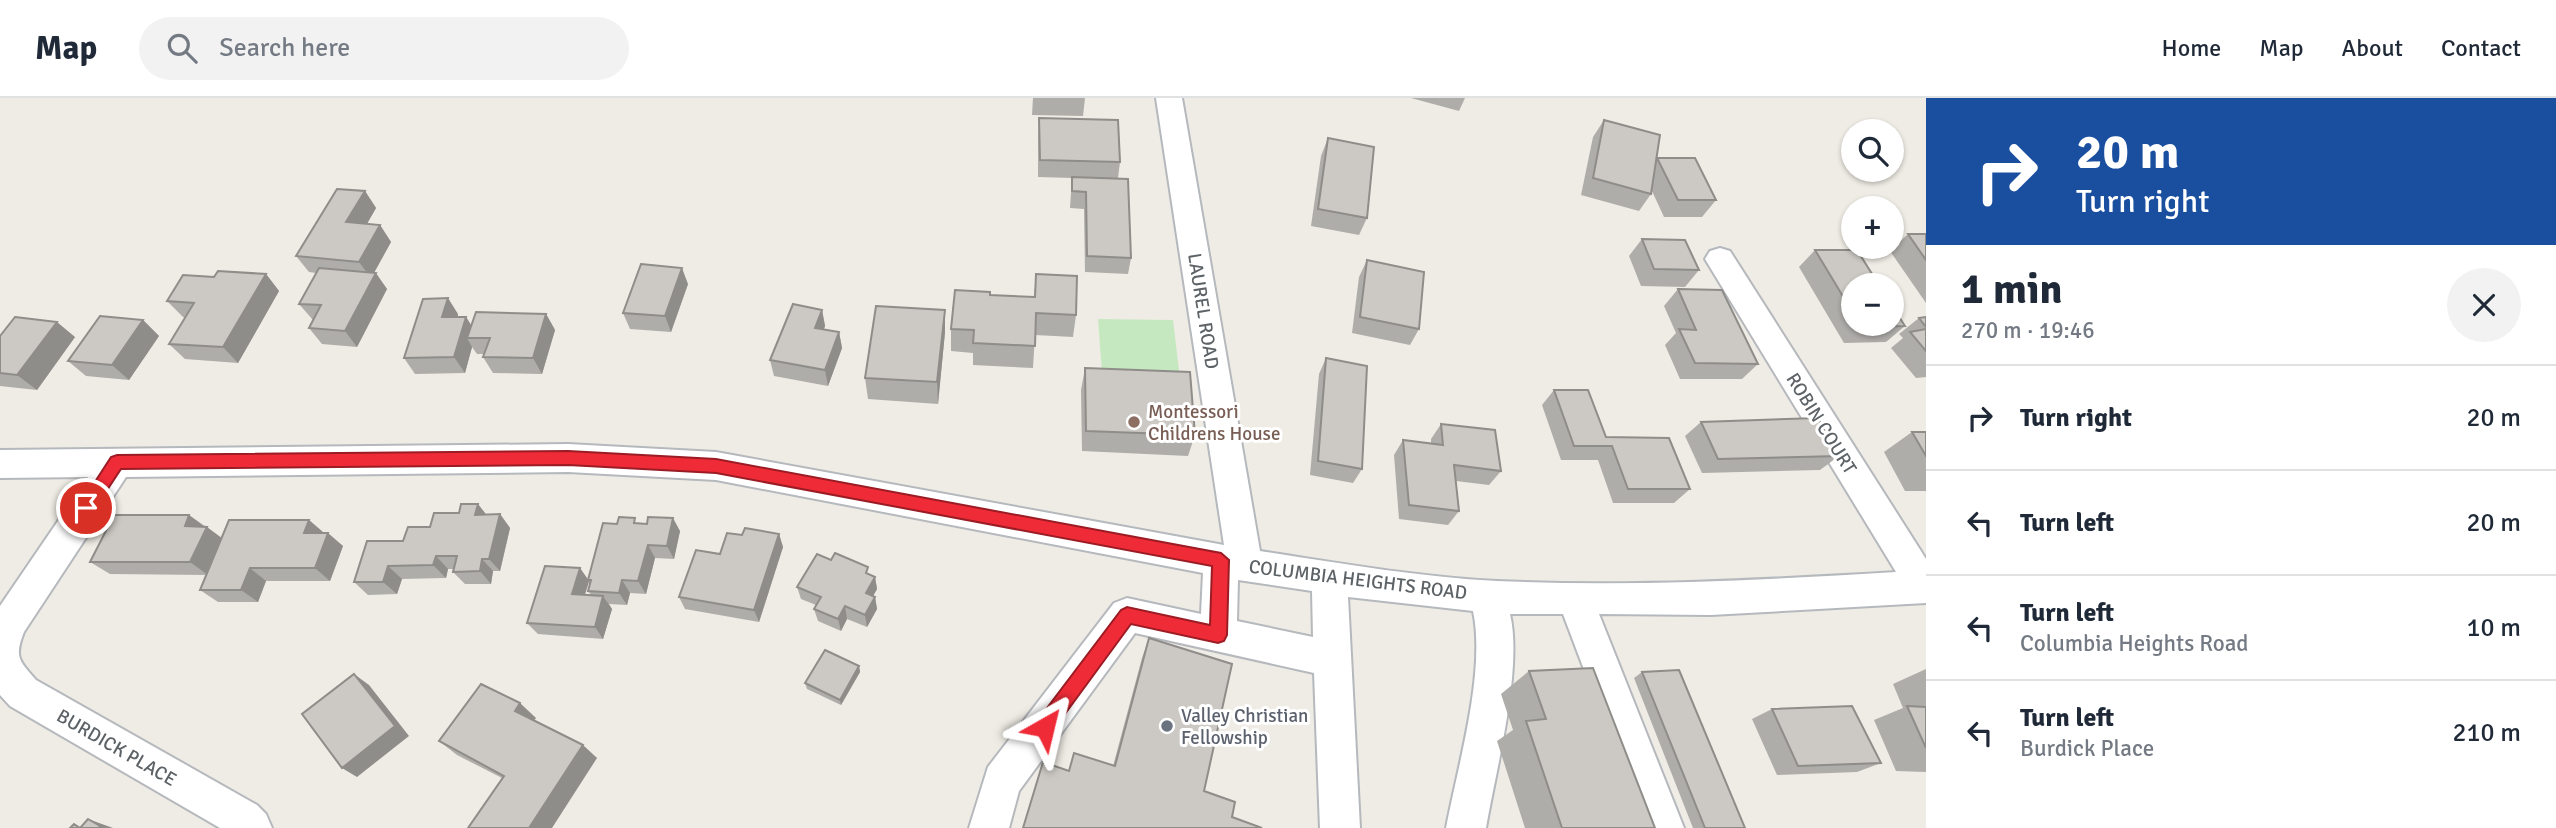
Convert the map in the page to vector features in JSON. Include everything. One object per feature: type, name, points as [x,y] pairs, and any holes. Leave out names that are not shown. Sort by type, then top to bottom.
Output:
[{"type":"street","name":"LAUREL ROAD","points":[[1169,98],[1233,563],[1218,635]]},
{"type":"street","name":"ROBIN COURT","points":[[1720,259],[1925,587]]},
{"type":"street","name":"COLUMBIA HEIGHTS ROAD","points":[[0,464],[568,458],[716,466],[1233,563],[1329,578],[1488,596],[1711,599],[1925,587]]},
{"type":"street","name":"BURDICK PLACE","points":[[117,462],[10,622],[0,657],[2,670],[23,692],[243,819],[252,828]]},
{"type":"street","points":[[1329,578],[1340,828]]},
{"type":"street","points":[[1466,828],[1494,673],[1496,632],[1488,596]]},
{"type":"street","points":[[1574,597],[1664,828]]},
{"type":"street","points":[[989,828],[1002,781],[1127,615],[1333,659]]},
{"type":"green space","points":[[1098,319],[1173,320],[1181,387],[1103,386]]},
{"type":"building","points":[[1039,118],[1118,120],[1120,162],[1040,160]]},
{"type":"building","points":[[1604,120],[1660,135],[1651,194],[1593,178]]},
{"type":"building","points":[[1328,138],[1374,147],[1367,218],[1318,209]]},
{"type":"building","points":[[1657,158],[1695,158],[1716,200],[1678,200]]},
{"type":"building","points":[[1072,177],[1128,179],[1131,258],[1087,256],[1086,192],[1072,191]]},
{"type":"building","points":[[337,189],[365,191],[346,222],[380,225],[359,262],[296,256]]},
{"type":"building","points":[[1908,234],[1926,234],[1926,260]]},
{"type":"building","points":[[1642,239],[1685,240],[1699,270],[1654,269]]},
{"type":"building","points":[[1815,250],[1841,250],[1841,259],[1863,259],[1871,273],[1841,273],[1841,293]]},
{"type":"building","points":[[1367,260],[1424,272],[1419,329],[1360,317]]},
{"type":"building","points":[[641,264],[682,268],[665,316],[623,313]]},
{"type":"building","points":[[319,268],[376,273],[345,331],[309,328],[321,305],[299,304]]},
{"type":"building","points":[[218,271],[266,274],[223,347],[169,344],[194,303],[167,301],[183,275],[214,277]]},
{"type":"building","points":[[1036,274],[1077,276],[1076,315],[1036,313],[1035,346],[973,343],[974,330],[951,329],[955,290],[1035,297]]},
{"type":"building","points":[[1678,289],[1722,290],[1758,364],[1695,363],[1679,329],[1696,330]]},
{"type":"building","points":[[448,298],[442,317],[466,317],[454,357],[404,358],[423,299]]},
{"type":"building","points":[[793,304],[822,310],[815,328],[839,332],[825,370],[770,360]]},
{"type":"building","points":[[876,306],[945,310],[937,382],[865,378]]},
{"type":"building","points":[[476,312],[546,314],[533,358],[483,357],[490,338],[467,338]]},
{"type":"building","points":[[100,316],[143,320],[112,365],[68,361]]},
{"type":"building","points":[[15,317],[57,322],[17,375],[0,373],[0,336]]},
{"type":"building","points":[[1926,317],[1926,327],[1919,318]]},
{"type":"building","points":[[1926,329],[1926,351],[1910,332]]},
{"type":"building","points":[[1326,358],[1367,366],[1362,469],[1318,461]]},
{"type":"building","points":[[1085,368],[1190,372],[1195,435],[1086,431]]},
{"type":"building","points":[[1554,390],[1588,390],[1606,437],[1669,438],[1690,489],[1628,489],[1612,446],[1574,446]]},
{"type":"building","points":[[1818,418],[1839,456],[1718,459],[1701,422]]},
{"type":"building","points":[[1441,424],[1495,430],[1501,471],[1454,465],[1459,511],[1409,505],[1403,440],[1443,445]]},
{"type":"building","points":[[1912,432],[1926,432],[1926,456]]},
{"type":"building","points":[[461,504],[478,504],[475,515],[500,514],[489,559],[482,559],[480,571],[453,572],[457,556],[436,556],[433,565],[388,566],[383,582],[354,582],[367,541],[403,541],[408,527],[430,527],[434,513],[459,513]]},
{"type":"building","points":[[114,515],[189,515],[185,526],[207,527],[190,562],[90,562]]},
{"type":"building","points":[[619,517],[635,518],[634,523],[647,524],[648,517],[673,518],[667,546],[648,545],[638,581],[622,580],[619,593],[588,591],[591,580],[588,580],[603,523],[617,524]]},
{"type":"building","points":[[229,520],[309,520],[304,533],[328,533],[315,568],[250,568],[241,590],[200,590]]},
{"type":"building","points":[[745,528],[779,534],[754,610],[679,597],[696,550],[720,554],[727,533],[742,535]]},
{"type":"building","points":[[835,553],[868,567],[866,573],[875,577],[866,593],[875,597],[865,615],[845,606],[838,619],[814,609],[821,597],[797,587],[817,554],[831,560]]},
{"type":"building","points":[[545,566],[580,568],[572,594],[603,596],[595,627],[527,623]]},
{"type":"building","name":"Valley Christian Fellowship","points":[[1149,638],[1232,664],[1204,791],[1235,802],[1232,817],[1262,828],[1023,828],[1043,762],[1069,771],[1074,753],[1115,766]]},
{"type":"building","points":[[825,650],[859,666],[840,700],[805,683]]},
{"type":"building","points":[[1593,668],[1655,828],[1562,828],[1526,721],[1546,719],[1529,671]]},
{"type":"building","points":[[1679,670],[1745,828],[1705,828],[1642,672]]},
{"type":"building","points":[[354,674],[395,726],[342,768],[302,714]]},
{"type":"building","points":[[481,684],[520,703],[515,711],[583,745],[529,828],[468,828],[504,776],[439,741]]},
{"type":"building","points":[[1852,706],[1881,763],[1798,766],[1772,709]]},
{"type":"building","points":[[1907,706],[1926,707],[1926,748]]},
{"type":"building","points":[[88,819],[100,826],[99,828],[80,828]]},
{"type":"place","name":"Montessori Childrens House","points":[[1134,422]]},
{"type":"place","name":"Valley Christian Fellowship","points":[[1167,726]]},
{"type":"route","points":[[86,508],[117,462],[568,458],[716,466],[1221,560],[1218,635],[1127,615],[1045,727]]}]
